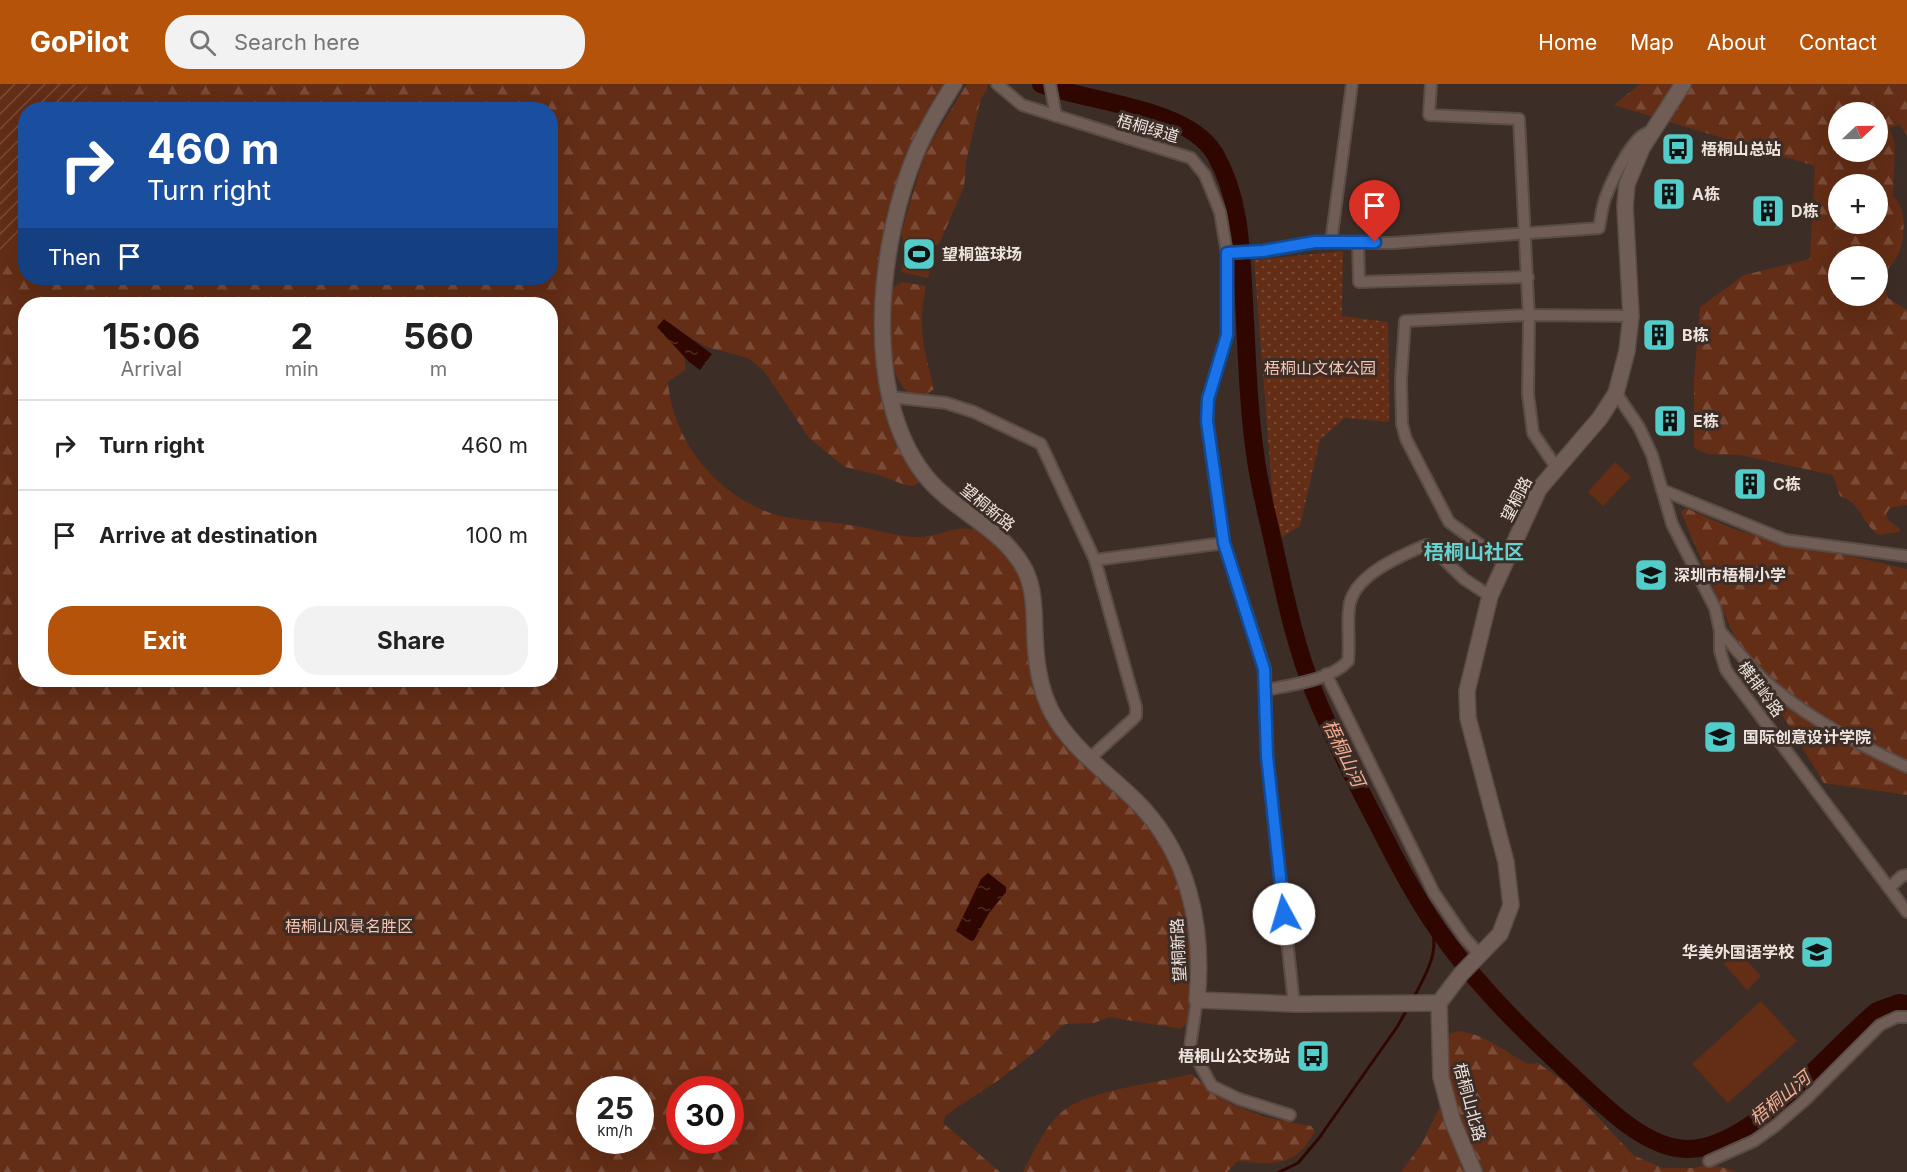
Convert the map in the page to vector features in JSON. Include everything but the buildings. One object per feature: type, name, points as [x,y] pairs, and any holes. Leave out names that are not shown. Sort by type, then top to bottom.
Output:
[{"type":"street","name":"望桐新路","points":[[954,84],[916,153],[892,233],[884,283],[883,325],[890,397],[899,427],[913,457],[925,475],[943,493],[993,530],[1018,558],[1031,588],[1037,661],[1042,688],[1058,723],[1089,759],[1149,815],[1175,853],[1187,880],[1196,917],[1199,976],[1190,1047],[1212,1086],[1239,1099],[1290,1115]]},
{"type":"street","name":"梧桐绿道","points":[[997,84],[1022,105],[1055,111],[1191,158],[1205,175],[1220,212],[1230,253],[1227,335],[1208,399],[1207,421],[1224,543],[1264,669],[1267,756],[1294,1004]]},
{"type":"street","points":[[1050,84],[1055,111]]},
{"type":"street","points":[[1331,242],[1352,84]]},
{"type":"street","points":[[1431,84],[1429,115],[1519,119],[1528,277],[1528,394],[1533,432],[1556,467]]},
{"type":"street","name":"望桐路","points":[[1433,1003],[1500,934],[1511,905],[1506,862],[1468,718],[1467,691],[1490,596],[1539,489],[1600,418],[1616,393],[1627,351],[1631,316],[1625,206],[1627,184],[1633,165],[1683,84]]},
{"type":"street","points":[[1230,253],[1263,251],[1315,242],[1526,234],[1599,228],[1605,197],[1628,154],[1643,135],[1652,132]]},
{"type":"street","points":[[1358,242],[1359,282],[1528,277]]},
{"type":"street","points":[[1505,563],[1449,522],[1406,439],[1402,424],[1405,321],[1529,315],[1631,316]]},
{"type":"street","name":"横排岭路","points":[[1616,393],[1639,427],[1652,455],[1681,545],[1715,608],[1720,631],[1720,651],[1726,670],[1907,912]]},
{"type":"street","points":[[890,397],[946,403],[974,412],[1041,444],[1095,560],[1136,707],[1136,716],[1089,759]]},
{"type":"street","points":[[1662,490],[1785,540],[1907,556]]},
{"type":"street","points":[[1095,560],[1224,543]]},
{"type":"street","points":[[1266,690],[1323,675],[1343,667],[1348,661],[1348,607],[1355,592],[1375,571],[1392,560],[1426,545],[1464,579],[1490,596]]},
{"type":"street","points":[[1720,631],[1749,666],[1780,693],[1820,720],[1907,767]]},
{"type":"street","points":[[1323,675],[1434,893],[1464,937],[1480,955]]},
{"type":"street","points":[[1889,888],[1902,876],[1907,875]]},
{"type":"street","name":"望桐新路","points":[[1197,1000],[1294,1004],[1433,1003]]},
{"type":"street","name":"梧桐山北路","points":[[1433,1003],[1441,1077],[1453,1122],[1474,1172]]},
{"type":"street","points":[[1709,1161],[1754,1141],[1803,1102],[1880,1024],[1897,1017],[1907,1017]]},
{"type":"green space","name":"梧桐山风景名胜区","points":[[0,84],[947,84],[903,172],[877,304],[888,403],[920,477],[918,484],[912,486],[902,484],[879,475],[845,467],[809,438],[764,371],[748,358],[707,347],[679,331],[657,327],[677,346],[684,357],[685,370],[668,382],[679,426],[689,446],[703,465],[718,482],[736,496],[756,507],[785,517],[849,525],[896,535],[927,536],[970,528],[988,530],[1031,588],[1031,672],[1040,697],[1147,818],[1189,900],[1193,997],[1188,1022],[1181,1029],[1109,1017],[1094,1023],[1066,1024],[1003,1077],[946,1115],[943,1123],[1000,1172],[0,1172]],"holes":[[[988,873],[1006,887],[1006,892],[989,913],[974,940]]]},
{"type":"green space","points":[[0,84],[88,84],[82,102],[18,102],[18,242],[0,256]]},
{"type":"green space","points":[[967,84],[988,84],[981,98],[966,162],[964,187],[939,244],[921,248],[906,247],[901,233],[926,150]]},
{"type":"green space","points":[[1640,84],[1907,84],[1907,135],[1900,125],[1889,128],[1895,143],[1893,196],[1901,207],[1904,223],[1903,239],[1897,256],[1888,270],[1888,246],[1828,246],[1828,306],[1888,306],[1888,298],[1907,310],[1907,505],[1890,508],[1886,514],[1888,520],[1900,529],[1899,532],[1879,535],[1873,530],[1854,504],[1840,496],[1833,475],[1740,455],[1707,454],[1694,448],[1694,379],[1700,307],[1744,275],[1810,259],[1815,166],[1614,105]]},
{"type":"green space","name":"望桐篮球场","points":[[911,230],[937,236],[928,278],[901,272]]},
{"type":"green space","name":"梧桐山文体公园","points":[[1343,251],[1342,316],[1388,322],[1389,422],[1345,418],[1320,440],[1300,526],[1282,537],[1274,514],[1254,260]]},
{"type":"green space","points":[[903,282],[926,286],[922,326],[934,389],[925,395],[908,393],[900,383],[891,357],[888,329],[889,300],[891,288]]},
{"type":"green space","points":[[1615,462],[1631,477],[1603,506],[1588,492]]},
{"type":"green space","points":[[1686,508],[1734,529],[1794,547],[1811,547],[1907,569],[1907,795],[1824,783],[1734,636],[1681,512]]},
{"type":"green space","points":[[1738,951],[1761,976],[1747,990],[1724,964]]},
{"type":"green space","points":[[1761,1001],[1797,1041],[1728,1103],[1692,1064]]},
{"type":"green space","points":[[1457,1031],[1485,1039],[1528,1064],[1538,1063],[1566,1083],[1633,1155],[1662,1168],[1693,1168],[1711,1164],[1737,1172],[1401,1172],[1421,1145],[1443,1101],[1448,1035]]},
{"type":"green space","points":[[1191,1074],[1231,1104],[1265,1117],[1311,1126],[1315,1131],[1308,1143],[1292,1157],[1274,1163],[1238,1161],[1227,1172],[1023,1172],[1040,1139],[1051,1124],[1063,1111],[1074,1104],[1106,1092]]},
{"type":"water","points":[[664,319],[712,354],[700,370],[689,362],[657,327]]},
{"type":"water","points":[[988,873],[1006,887],[1006,892],[989,913],[974,940],[971,941],[956,931],[981,879]]},
{"type":"waterway","name":"梧桐山河","points":[[1041,84],[1136,108],[1183,126],[1202,138],[1215,154],[1224,171],[1238,226],[1249,401],[1258,471],[1286,602],[1307,674],[1342,754],[1417,898],[1462,962],[1506,1012],[1623,1122],[1655,1141],[1671,1147],[1687,1149],[1712,1145],[1737,1133],[1763,1116],[1877,1011],[1899,1003],[1907,1004]]},
{"type":"waterway","points":[[1414,997],[1429,967],[1434,950],[1430,917]]},
{"type":"waterway","points":[[1279,1172],[1298,1163],[1319,1138],[1408,1008]]},
{"type":"place","name":"梧桐山总站","points":[[1678,149]]},
{"type":"place","name":"A栋","points":[[1669,194]]},
{"type":"place","name":"D栋","points":[[1768,211]]},
{"type":"place","name":"望桐篮球场","points":[[919,254]]},
{"type":"place","name":"B栋","points":[[1659,335]]},
{"type":"place","name":"E栋","points":[[1670,421]]},
{"type":"place","name":"C栋","points":[[1750,484]]},
{"type":"place","name":"深圳市梧桐小学","points":[[1651,575]]},
{"type":"place","name":"国际创意设计学院","points":[[1720,737]]},
{"type":"place","name":"华美外国语学校","points":[[1817,952]]},
{"type":"place","name":"梧桐山公交场站","points":[[1313,1056]]},
{"type":"district","name":"梧桐山社区","points":[[1474,552]]},
{"type":"route","points":[[1284,914],[1267,756],[1264,669],[1224,543],[1207,421],[1208,399],[1217,377],[1227,335],[1227,253],[1263,251],[1315,242],[1375,242]]}]
